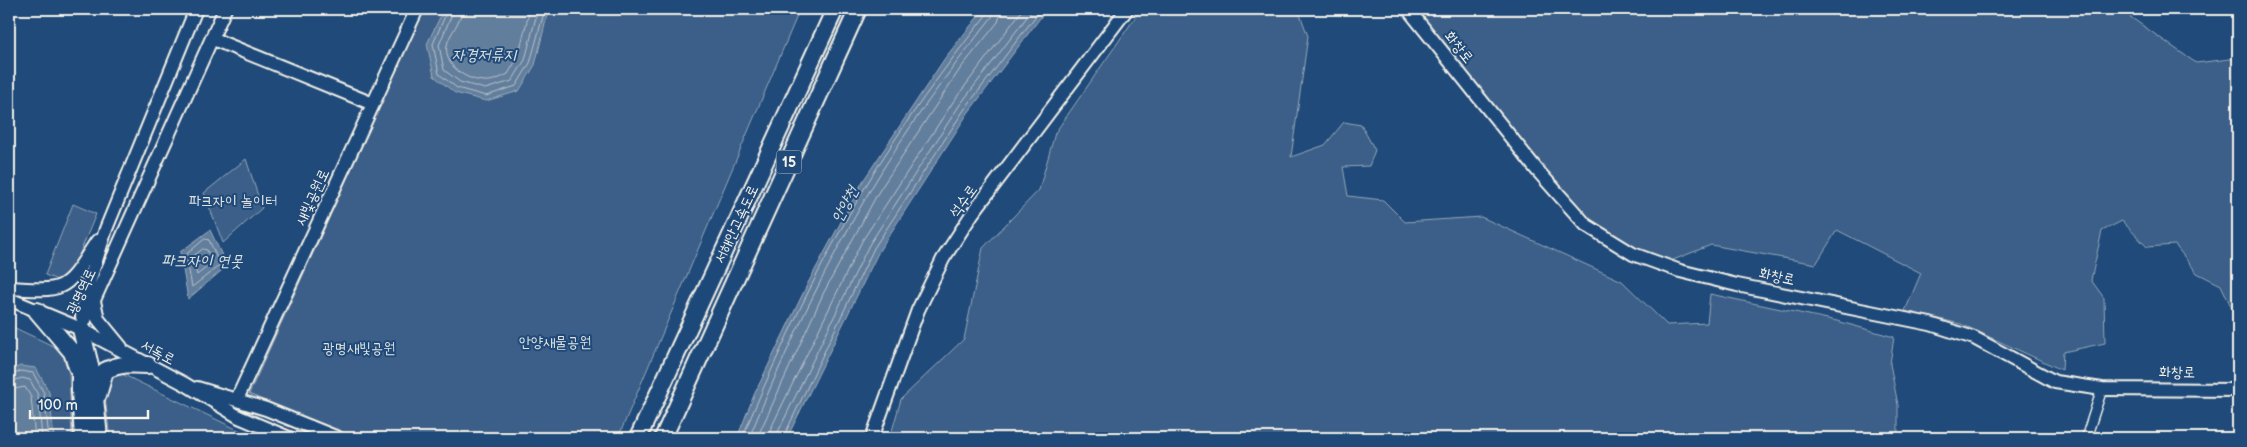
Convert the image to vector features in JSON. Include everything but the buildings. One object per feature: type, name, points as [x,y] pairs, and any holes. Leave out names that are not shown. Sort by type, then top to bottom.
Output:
[{"type":"highway","name":"서해안고속도로","points":[[638,438],[835,9]]},
{"type":"highway","name":"서해안고속도로","points":[[663,438],[858,9]]},
{"type":"highway","points":[[37,311],[72,352],[79,372]]},
{"type":"highway","points":[[81,329],[79,372],[83,438]]},
{"type":"highway","points":[[81,329],[97,402],[99,438]]},
{"type":"highway","points":[[97,402],[106,371],[127,363],[148,365]]},
{"type":"street","name":"광명역로","points":[[81,329],[85,295],[106,229],[196,9]]},
{"type":"street","name":"광명역로","points":[[81,329],[225,9]]},
{"type":"street","name":"새빛공원로","points":[[237,399],[417,9]]},
{"type":"street","name":"석수로","points":[[872,438],[918,310],[943,259],[972,214],[1126,9]]},
{"type":"street","name":"화창로","points":[[1408,9],[1537,170],[1586,225],[1633,254],[1680,271],[1930,324],[1974,338],[2055,382],[2102,389],[2238,390]]},
{"type":"street","points":[[213,39],[373,104]]},
{"type":"street","points":[[9,288],[44,291],[67,284],[106,229]]},
{"type":"street","name":"서독로","points":[[9,299],[81,329],[185,384],[239,417],[290,438]]},
{"type":"street","points":[[94,301],[98,319],[126,353]]},
{"type":"street","points":[[185,384],[237,399],[338,438]]},
{"type":"street","points":[[2089,438],[2088,432],[2102,389]]},
{"type":"green space","points":[[424,9],[800,9],[618,438],[350,438],[249,394]]},
{"type":"green space","points":[[1141,9],[1298,9],[1308,36],[1291,157],[1325,145],[1344,122],[1361,125],[1375,150],[1369,166],[1343,167],[1348,196],[1383,200],[1405,222],[1481,217],[1622,281],[1667,325],[1707,323],[1710,294],[1837,321],[1894,337],[1890,364],[1898,405],[1898,438],[890,438],[901,399],[964,339],[983,248],[1039,190],[1055,133]]},
{"type":"green space","points":[[1414,9],[2119,9],[2196,63],[2238,58],[2238,321],[2221,285],[2197,273],[2175,245],[2147,247],[2122,221],[2102,231],[2091,280],[2104,298],[2105,343],[2063,352],[2062,370],[1961,324],[1905,311],[1921,273],[1837,230],[1816,264],[1711,245],[1668,262],[1617,242],[1587,221],[1547,179]]},
{"type":"green space","name":"파크자이 놀이터","points":[[246,159],[262,208],[223,243],[204,193]]},
{"type":"green space","points":[[73,204],[96,214],[67,284],[45,275]]},
{"type":"green space","points":[[13,327],[68,353],[72,438],[9,438],[9,335]]},
{"type":"green space","points":[[101,364],[255,438],[110,438]]},
{"type":"water","name":"자경저류지","points":[[444,9],[551,9],[548,12],[535,65],[519,91],[486,101],[455,93],[434,76],[427,44]]},
{"type":"water","points":[[984,9],[1047,9],[968,113],[879,251],[787,438],[737,438],[754,395],[808,283],[863,181],[945,58]]},
{"type":"water","name":"파크자이 연못","points":[[210,230],[227,266],[188,299],[180,252]]},
{"type":"water","points":[[20,366],[36,368],[49,392],[54,438],[9,438],[9,372]]},
{"type":"water label","name":"안양천","points":[[844,204]]},
{"type":"park label","name":"안양새물공원","points":[[555,342]]},
{"type":"park label","name":"광명새빛공원","points":[[359,348]]}]
